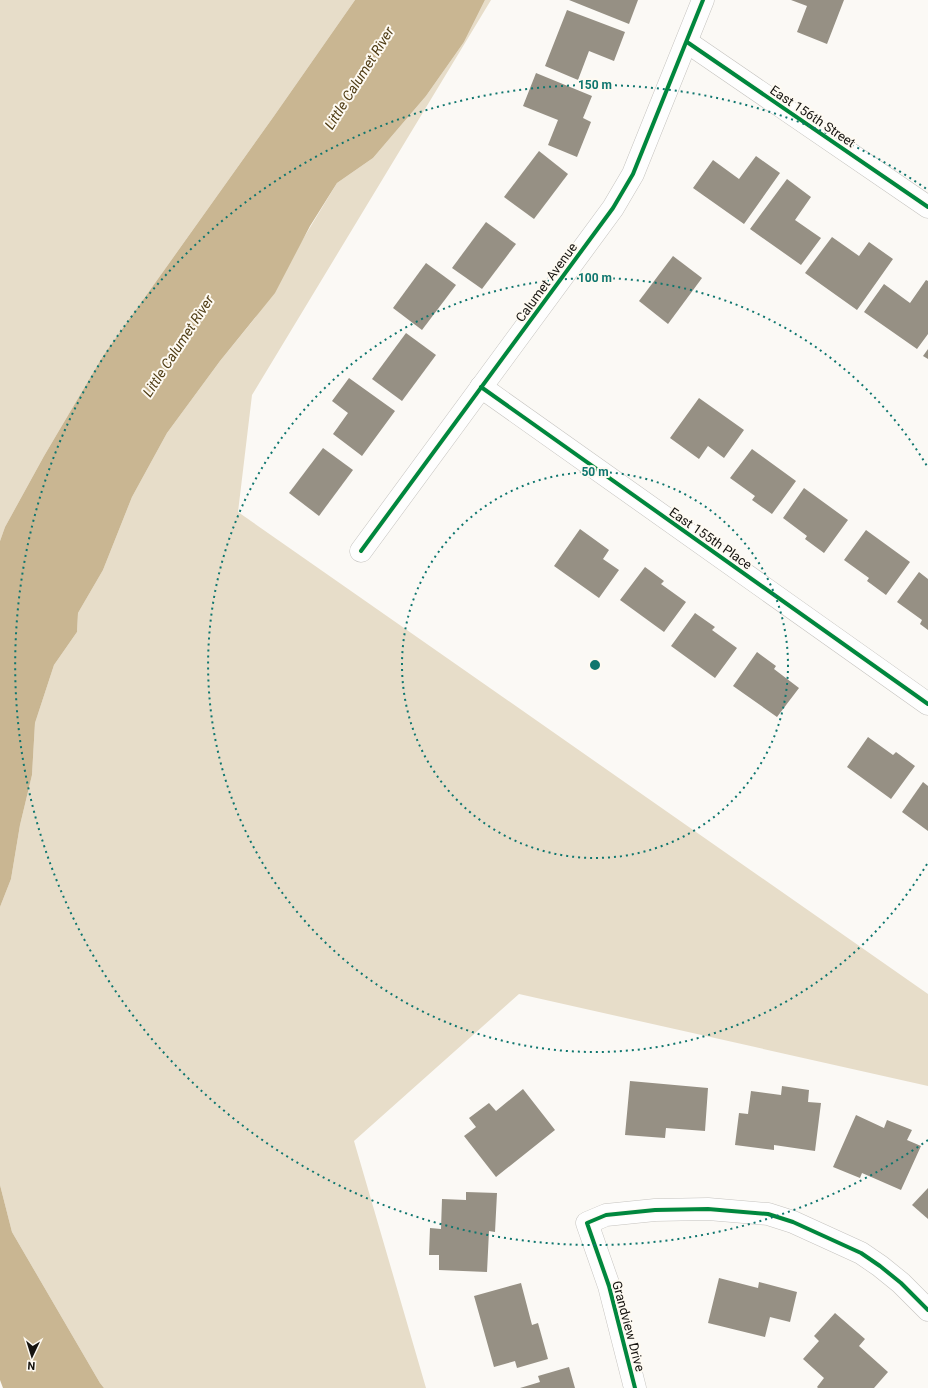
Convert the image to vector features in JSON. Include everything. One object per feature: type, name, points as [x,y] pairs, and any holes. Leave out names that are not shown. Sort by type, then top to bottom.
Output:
[{"type":"street","name":"Calumet Avenue","points":[[361,551],[613,208],[633,174],[703,0]]},
{"type":"street","name":"East 156th Street","points":[[687,42],[928,207]]},
{"type":"street","name":"East 155th Place","points":[[481,387],[928,704]]},
{"type":"street","name":"Grandview Drive","points":[[636,1388],[609,1286],[587,1223],[606,1215],[655,1210],[708,1209],[768,1214],[793,1222],[861,1252],[901,1283],[928,1310]]},
{"type":"shaded area","points":[[0,0],[355,0],[103,356],[44,456],[5,527],[0,541]]},
{"type":"shaded area","points":[[485,0],[491,0],[252,395],[238,512],[928,994],[928,1086],[519,994],[354,1141],[426,1388],[104,1388],[12,1232],[0,1185],[0,907],[11,879],[20,825],[32,775],[35,723],[54,665],[77,632],[78,613],[103,570],[132,497],[167,433],[220,361],[255,318],[337,183],[373,158],[426,96],[464,42]]},
{"type":"water","name":"Little Calumet River","points":[[355,0],[485,0],[464,42],[426,96],[373,158],[337,183],[310,226],[275,293],[220,361],[167,433],[132,497],[103,570],[78,613],[77,632],[54,665],[35,723],[32,775],[20,825],[11,879],[0,907],[0,541],[5,527],[44,456],[103,356]]},
{"type":"water","points":[[0,1185],[12,1232],[104,1388],[3,1388],[0,1380]]},
{"type":"building","points":[[569,0],[638,0],[629,24]]},
{"type":"building","points":[[791,0],[844,0],[827,44],[797,32],[807,6]]},
{"type":"building","points":[[567,10],[625,32],[614,61],[589,51],[578,80],[545,66]]},
{"type":"building","points":[[536,73],[592,96],[583,118],[591,122],[577,157],[548,145],[558,120],[523,106]]},
{"type":"building","points":[[539,151],[568,174],[534,219],[504,197]]},
{"type":"building","points":[[756,156],[780,173],[744,224],[693,188],[713,160],[739,179]]},
{"type":"building","points":[[787,179],[811,197],[795,220],[821,238],[801,265],[750,229]]},
{"type":"building","points":[[486,222],[516,244],[482,289],[452,268]]},
{"type":"building","points":[[832,237],[859,256],[869,242],[893,259],[857,310],[805,273]]},
{"type":"building","points":[[673,256],[702,278],[668,324],[639,301]]},
{"type":"building","points":[[426,263],[456,285],[422,330],[393,308]]},
{"type":"building","points":[[926,280],[928,281],[928,334],[917,349],[864,312],[884,284],[910,303]]},
{"type":"building","points":[[406,333],[436,355],[402,401],[372,379]]},
{"type":"building","points":[[928,349],[928,359],[923,356]]},
{"type":"building","points":[[349,378],[395,411],[362,456],[333,434],[348,413],[332,401]]},
{"type":"building","points":[[699,398],[744,430],[724,458],[708,446],[699,459],[670,438]]},
{"type":"building","points":[[323,448],[353,470],[319,516],[289,493]]},
{"type":"building","points":[[752,449],[796,481],[772,514],[752,500],[755,496],[730,478]]},
{"type":"building","points":[[804,488],[848,520],[824,553],[805,539],[807,536],[783,518]]},
{"type":"building","points":[[580,529],[609,550],[603,559],[619,570],[599,598],[554,566]]},
{"type":"building","points":[[866,530],[910,562],[886,595],[867,581],[869,578],[844,560]]},
{"type":"building","points":[[645,567],[664,581],[661,584],[686,602],[664,632],[620,600]]},
{"type":"building","points":[[919,572],[928,579],[928,630],[920,624],[922,620],[897,602]]},
{"type":"building","points":[[695,613],[715,627],[712,630],[737,648],[715,678],[671,646]]},
{"type":"building","points":[[757,652],[776,666],[774,669],[799,688],[777,717],[733,686]]},
{"type":"building","points":[[868,737],[893,755],[896,752],[915,766],[891,799],[847,767]]},
{"type":"building","points":[[923,782],[928,786],[928,831],[902,812]]},
{"type":"building","points":[[630,1081],[708,1088],[705,1131],[666,1128],[665,1138],[625,1135]]},
{"type":"building","points":[[782,1086],[809,1090],[808,1102],[821,1103],[815,1151],[774,1145],[774,1150],[735,1145],[739,1113],[748,1114],[751,1091],[781,1095]]},
{"type":"building","points":[[523,1089],[555,1130],[496,1177],[464,1136],[476,1127],[469,1118],[489,1103],[496,1111]]},
{"type":"building","points":[[856,1115],[884,1128],[887,1120],[912,1130],[907,1140],[921,1146],[901,1190],[862,1173],[860,1178],[833,1167]]},
{"type":"building","points":[[928,1188],[928,1219],[912,1205]]},
{"type":"building","points":[[466,1192],[497,1193],[495,1232],[489,1231],[487,1272],[439,1270],[439,1255],[429,1255],[430,1228],[441,1229],[442,1199],[466,1200]]},
{"type":"building","points":[[719,1278],[758,1288],[759,1282],[797,1292],[790,1322],[770,1317],[765,1337],[708,1323]]},
{"type":"building","points":[[521,1283],[532,1325],[538,1323],[548,1359],[517,1368],[515,1361],[494,1367],[474,1296]]},
{"type":"building","points":[[835,1313],[865,1339],[859,1346],[888,1372],[874,1388],[817,1387],[824,1378],[803,1359],[819,1341],[814,1336]]},
{"type":"building","points":[[569,1367],[575,1388],[520,1388],[540,1382],[538,1376]]},
{"type":"cycle path","points":[[361,551],[613,208],[633,174],[703,0]]},
{"type":"cycle path","points":[[687,42],[928,207]]},
{"type":"cycle path","points":[[481,387],[928,704]]},
{"type":"cycle path","points":[[635,1388],[609,1286],[587,1223],[606,1215],[655,1210],[708,1209],[768,1214],[793,1222],[861,1253],[901,1283],[928,1310]]}]
